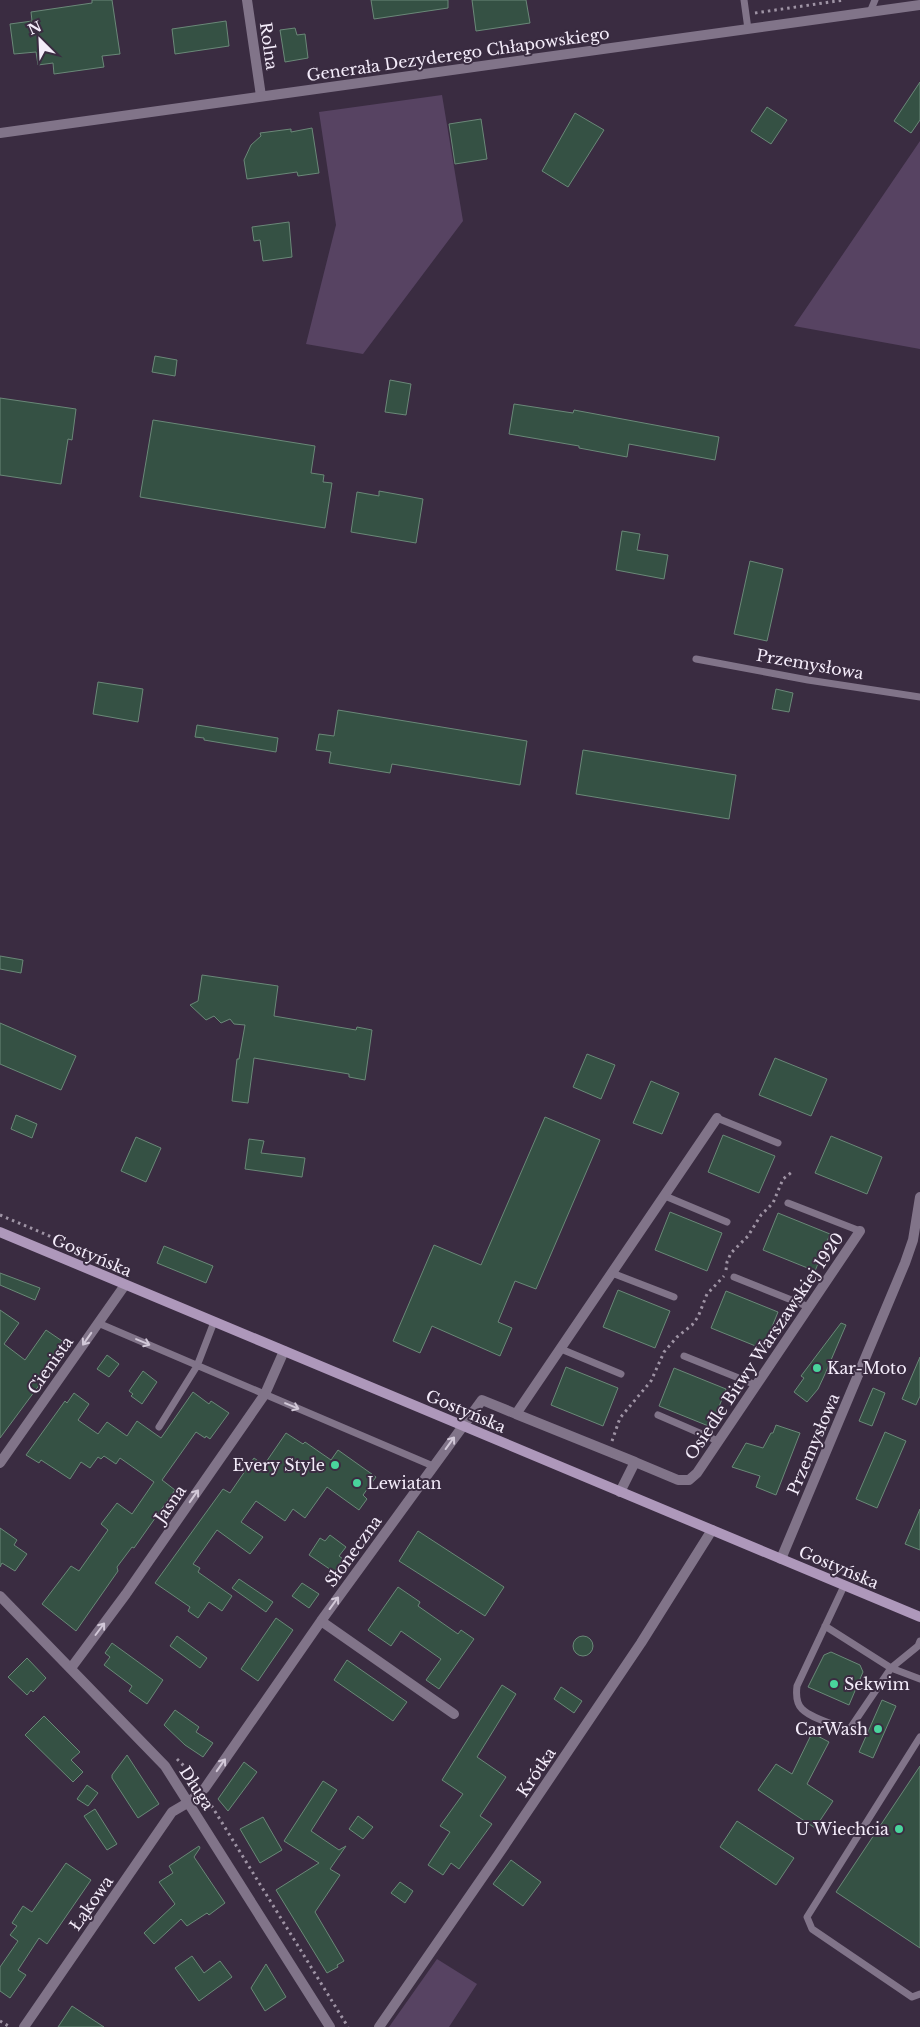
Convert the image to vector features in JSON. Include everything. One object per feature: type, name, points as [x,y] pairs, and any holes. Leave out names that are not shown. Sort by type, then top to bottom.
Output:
[{"type":"main road","name":"Gostyńska","points":[[0,1232],[920,1617]]},
{"type":"street","name":"Rolna","points":[[248,0],[261,96]]},
{"type":"street","name":"Generała Dezyderego Chłapowskiego","points":[[0,133],[920,5]]},
{"type":"street","points":[[516,1414],[717,1118]]},
{"type":"street","name":"Przemysłowa","points":[[781,1559],[905,1263],[913,1240],[920,1198]]},
{"type":"street","name":"Osiedle Bitwy Warszawskiej 1920","points":[[463,1426],[482,1400],[678,1480],[689,1480],[697,1473],[860,1231]]},
{"type":"street","name":"Cienista","points":[[0,1463],[125,1284]]},
{"type":"street","name":"Jasna","points":[[71,1668],[126,1594],[265,1394],[284,1351]]},
{"type":"street","name":"Słoneczna","points":[[189,1802],[205,1788],[321,1621],[463,1426]]},
{"type":"street","points":[[620,1492],[636,1462]]},
{"type":"street","name":"Krótka","points":[[379,2027],[641,1643],[712,1530]]},
{"type":"street","name":"Długa","points":[[0,1596],[153,1752],[189,1802],[330,2027]]},
{"type":"street","points":[[321,1621],[454,1714]]},
{"type":"street","name":"Łąkowa","points":[[24,2027],[172,1812],[189,1802]]},
{"type":"lane","points":[[744,0],[748,29]]},
{"type":"lane","points":[[870,12],[875,0]]},
{"type":"lane","name":"Przemysłowa","points":[[696,659],[808,680],[920,697]]},
{"type":"lane","points":[[717,1118],[778,1143]]},
{"type":"lane","points":[[665,1196],[727,1222]]},
{"type":"lane","points":[[788,1202],[860,1231]]},
{"type":"lane","points":[[612,1273],[674,1297]]},
{"type":"lane","points":[[734,1277],[809,1307]]},
{"type":"lane","points":[[159,1427],[197,1366],[214,1322]]},
{"type":"lane","points":[[98,1323],[433,1466]]},
{"type":"lane","points":[[561,1348],[621,1374]]},
{"type":"lane","points":[[684,1356],[756,1386]]},
{"type":"lane","points":[[658,1416],[718,1441]]},
{"type":"lane","points":[[844,1586],[797,1686],[796,1697],[801,1708],[822,1720],[850,1730],[891,1668],[918,1646],[920,1641]]},
{"type":"lane","points":[[825,1626],[891,1668],[920,1679]]},
{"type":"lane","points":[[920,1737],[807,1917],[812,1929],[912,1997],[920,1994]]},
{"type":"path","points":[[608,1451],[620,1418],[651,1381],[664,1352],[670,1344],[692,1326],[698,1317],[707,1294],[724,1276],[731,1253],[748,1236],[761,1215],[773,1203],[783,1179],[792,1172]]},
{"type":"path","points":[[208,1799],[348,2027]]},
{"type":"path","points":[[0,2021],[10,2027]]},
{"type":"shaded area","points":[[442,95],[463,221],[363,354],[306,344],[336,225],[319,112]]},
{"type":"shaded area","points":[[920,141],[920,349],[794,326]]},
{"type":"shaded area","points":[[437,1959],[477,1984],[449,2027],[389,2027]]},
{"type":"building","points":[[92,0],[112,0],[120,54],[102,56],[104,67],[54,74],[53,63],[38,65],[36,52],[14,54],[10,24],[32,21],[31,12],[92,3]]},
{"type":"building","points":[[371,0],[448,0],[448,8],[374,19]]},
{"type":"building","points":[[472,0],[526,0],[530,23],[476,31]]},
{"type":"building","points":[[226,21],[229,46],[175,54],[172,29]]},
{"type":"building","points":[[295,28],[297,35],[305,34],[308,58],[285,62],[280,30]]},
{"type":"building","points":[[920,82],[920,120],[911,133],[894,121]]},
{"type":"building","points":[[767,107],[787,120],[771,144],[751,131]]},
{"type":"building","points":[[575,113],[604,130],[568,187],[542,171]]},
{"type":"building","points":[[481,119],[487,159],[455,164],[449,124]]},
{"type":"building","points":[[312,128],[319,173],[298,176],[297,172],[247,179],[244,160],[251,145],[261,136],[260,133],[291,129],[291,132]]},
{"type":"building","points":[[289,222],[292,257],[263,261],[260,240],[254,241],[252,227]]},
{"type":"building","points":[[155,356],[177,360],[175,376],[152,372]]},
{"type":"building","points":[[390,380],[411,384],[406,415],[385,412]]},
{"type":"building","points":[[0,398],[76,409],[72,440],[68,439],[61,484],[0,475]]},
{"type":"building","points":[[514,404],[573,413],[574,410],[719,437],[715,460],[629,444],[627,457],[579,448],[579,446],[509,434]]},
{"type":"building","points":[[153,420],[315,446],[311,473],[324,475],[323,482],[332,483],[325,528],[140,497]]},
{"type":"building","points":[[379,491],[423,499],[416,543],[351,532],[357,492],[379,496]]},
{"type":"building","points":[[622,531],[640,534],[637,550],[668,555],[664,579],[616,570]]},
{"type":"building","points":[[750,561],[783,569],[767,641],[734,634]]},
{"type":"building","points":[[98,682],[143,689],[138,722],[93,714]]},
{"type":"building","points":[[776,689],[793,693],[789,712],[772,709]]},
{"type":"building","points":[[338,710],[527,741],[520,785],[392,764],[390,773],[329,763],[331,752],[316,750],[319,734],[334,736]]},
{"type":"building","points":[[197,725],[278,738],[276,752],[195,737]]},
{"type":"building","points":[[583,750],[736,775],[729,819],[576,794]]},
{"type":"building","points":[[0,956],[23,960],[21,973],[0,969]]},
{"type":"building","points":[[202,975],[278,986],[274,1016],[356,1030],[357,1027],[372,1030],[365,1080],[349,1077],[349,1074],[254,1058],[248,1103],[232,1101],[237,1059],[239,1059],[245,1025],[234,1024],[230,1019],[221,1023],[214,1016],[206,1020],[190,1005],[198,1001]]},
{"type":"building","points":[[0,1023],[76,1056],[61,1090],[0,1064]]},
{"type":"building","points":[[587,1054],[615,1065],[601,1099],[573,1087]]},
{"type":"building","points":[[775,1058],[827,1079],[811,1116],[759,1095]]},
{"type":"building","points":[[651,1081],[679,1093],[662,1134],[633,1123]]},
{"type":"building","points":[[16,1115],[37,1124],[32,1138],[11,1129]]},
{"type":"building","points":[[545,1117],[600,1140],[536,1289],[515,1281],[498,1322],[512,1328],[500,1356],[432,1326],[420,1353],[393,1341],[434,1245],[481,1265]]},
{"type":"building","points":[[723,1135],[775,1156],[759,1193],[708,1172]]},
{"type":"building","points":[[831,1136],[882,1157],[867,1194],[815,1173]]},
{"type":"building","points":[[136,1137],[161,1148],[146,1182],[121,1171]]},
{"type":"building","points":[[249,1139],[264,1141],[261,1153],[305,1158],[302,1177],[245,1169]]},
{"type":"building","points":[[670,1212],[722,1233],[707,1271],[655,1250]]},
{"type":"building","points":[[778,1213],[830,1234],[815,1271],[763,1250]]},
{"type":"building","points":[[164,1246],[213,1266],[206,1283],[157,1263]]},
{"type":"building","points":[[0,1273],[40,1288],[35,1300],[0,1285]]},
{"type":"building","points":[[618,1290],[670,1311],[655,1348],[603,1327]]},
{"type":"building","points":[[726,1291],[778,1312],[763,1349],[711,1328]]},
{"type":"building","points":[[0,1310],[19,1323],[4,1344],[25,1360],[46,1330],[65,1343],[40,1379],[43,1380],[0,1438]]},
{"type":"building","name":"Kar-Moto","points":[[841,1323],[846,1325],[825,1374],[818,1389],[807,1402],[794,1392],[804,1378],[801,1376]]},
{"type":"building","points":[[107,1355],[119,1364],[109,1377],[97,1369]]},
{"type":"building","points":[[920,1357],[920,1396],[916,1405],[902,1399]]},
{"type":"building","points":[[566,1367],[618,1388],[603,1426],[551,1405]]},
{"type":"building","points":[[674,1368],[726,1389],[711,1427],[659,1406]]},
{"type":"building","points":[[143,1371],[157,1382],[142,1404],[131,1396],[133,1394],[129,1391]]},
{"type":"building","points":[[873,1388],[885,1393],[872,1426],[859,1421]]},
{"type":"building","points":[[193,1392],[209,1404],[211,1401],[229,1413],[210,1439],[196,1432],[162,1480],[175,1490],[134,1548],[132,1547],[117,1567],[118,1571],[76,1631],[42,1604],[71,1566],[79,1571],[108,1530],[101,1524],[117,1503],[132,1514],[154,1482],[120,1458],[116,1464],[104,1456],[101,1459],[98,1457],[90,1468],[81,1462],[70,1479],[41,1460],[39,1463],[26,1455],[65,1401],[67,1403],[74,1393],[89,1404],[78,1420],[98,1434],[107,1422],[127,1436],[137,1421],[161,1438]]},
{"type":"building","points":[[776,1425],[800,1433],[776,1495],[756,1487],[760,1476],[732,1467],[746,1443],[763,1448]]},
{"type":"building","points":[[885,1432],[906,1441],[877,1508],[856,1499]]},
{"type":"building","points":[[286,1433],[303,1444],[305,1442],[331,1460],[338,1450],[376,1477],[363,1495],[367,1499],[359,1510],[327,1487],[305,1518],[293,1509],[285,1521],[256,1501],[241,1522],[263,1537],[250,1554],[217,1530],[193,1564],[200,1568],[198,1572],[232,1596],[222,1611],[209,1602],[198,1618],[188,1611],[190,1607],[155,1583],[223,1489],[230,1493],[254,1458],[264,1465]]},
{"type":"building","points":[[920,1509],[920,1550],[905,1544]]},
{"type":"building","points":[[0,1528],[17,1540],[14,1545],[27,1554],[15,1571],[2,1563],[0,1567]]},
{"type":"building","points":[[418,1531],[504,1587],[485,1616],[399,1561]]},
{"type":"building","points":[[330,1535],[346,1547],[339,1556],[343,1559],[334,1572],[309,1555],[320,1538],[325,1541]]},
{"type":"building","points":[[239,1579],[273,1602],[266,1612],[232,1588]]},
{"type":"building","points":[[302,1583],[319,1594],[309,1608],[292,1596]]},
{"type":"building","points":[[398,1587],[420,1602],[418,1606],[458,1634],[461,1630],[474,1639],[439,1689],[426,1680],[441,1659],[401,1631],[391,1646],[368,1630]]},
{"type":"building","points":[[276,1618],[293,1630],[258,1681],[241,1669]]},
{"type":"building","points":[[177,1636],[207,1658],[200,1668],[170,1646]]},
{"type":"building","points":[[579,1636],[587,1636],[593,1642],[593,1650],[587,1656],[579,1656],[573,1650],[573,1642]]},
{"type":"building","points":[[112,1643],[163,1680],[147,1704],[129,1691],[132,1686],[104,1665],[110,1657],[105,1653]]},
{"type":"building","name":"Sekwim","points":[[831,1652],[860,1665],[863,1672],[849,1705],[808,1687],[824,1655]]},
{"type":"building","points":[[27,1658],[46,1678],[33,1692],[31,1690],[27,1695],[8,1677]]},
{"type":"building","points":[[347,1660],[407,1702],[393,1721],[334,1680]]},
{"type":"building","points":[[502,1685],[516,1694],[477,1757],[506,1777],[480,1816],[492,1824],[459,1869],[451,1863],[443,1875],[428,1865],[450,1832],[440,1826],[463,1794],[442,1780]]},
{"type":"building","points":[[561,1687],[582,1701],[574,1713],[554,1699]]},
{"type":"building","name":"CarWash","points":[[882,1700],[896,1706],[873,1758],[859,1752]]},
{"type":"building","points":[[175,1710],[199,1727],[196,1732],[213,1743],[203,1757],[185,1745],[164,1725]]},
{"type":"building","points":[[44,1716],[80,1752],[71,1760],[83,1772],[73,1782],[25,1735]]},
{"type":"building","points":[[812,1733],[829,1742],[807,1784],[833,1801],[815,1828],[758,1790],[776,1764],[792,1774]]},
{"type":"building","points":[[127,1755],[159,1804],[138,1818],[112,1778],[112,1775]]},
{"type":"building","points":[[244,1762],[257,1772],[228,1811],[218,1799]]},
{"type":"building","name":"U Wiechcia","points":[[920,1766],[920,1948],[836,1892]]},
{"type":"building","points":[[323,1781],[337,1790],[311,1831],[339,1850],[346,1846],[330,1869],[340,1875],[315,1912],[344,1961],[327,1973],[276,1890],[319,1863],[284,1841]]},
{"type":"building","points":[[87,1785],[98,1793],[88,1806],[77,1799]]},
{"type":"building","points":[[95,1809],[117,1844],[107,1850],[84,1816]]},
{"type":"building","points":[[358,1816],[373,1827],[363,1839],[349,1829]]},
{"type":"building","points":[[263,1817],[282,1850],[260,1863],[240,1829]]},
{"type":"building","points":[[737,1821],[794,1858],[776,1885],[720,1847]]},
{"type":"building","points":[[199,1846],[200,1848],[194,1857],[225,1903],[209,1915],[207,1913],[187,1926],[181,1919],[154,1944],[144,1933],[175,1904],[159,1882],[173,1873],[169,1866]]},
{"type":"building","points":[[511,1860],[541,1882],[523,1906],[493,1884]]},
{"type":"building","points":[[66,1863],[91,1880],[47,1944],[39,1938],[18,1970],[26,1975],[10,1998],[0,1991],[0,1967],[18,1941],[10,1935],[17,1926],[12,1923],[23,1906],[32,1912]]},
{"type":"building","points":[[400,1882],[413,1891],[405,1903],[391,1893]]},
{"type":"building","points":[[192,1956],[204,1973],[220,1961],[232,1977],[199,2001],[175,1968]]},
{"type":"building","points":[[266,1964],[286,1997],[265,2011],[251,1988]]},
{"type":"building","points":[[72,2006],[104,2027],[58,2027]]},
{"type":"place","name":"Kar-Moto","points":[[817,1368]]},
{"type":"place","name":"Every Style","points":[[335,1465]]},
{"type":"place","name":"Lewiatan","points":[[357,1483]]},
{"type":"place","name":"Sekwim","points":[[834,1684]]},
{"type":"place","name":"CarWash","points":[[878,1729]]},
{"type":"place","name":"U Wiechcia","points":[[899,1829]]}]
